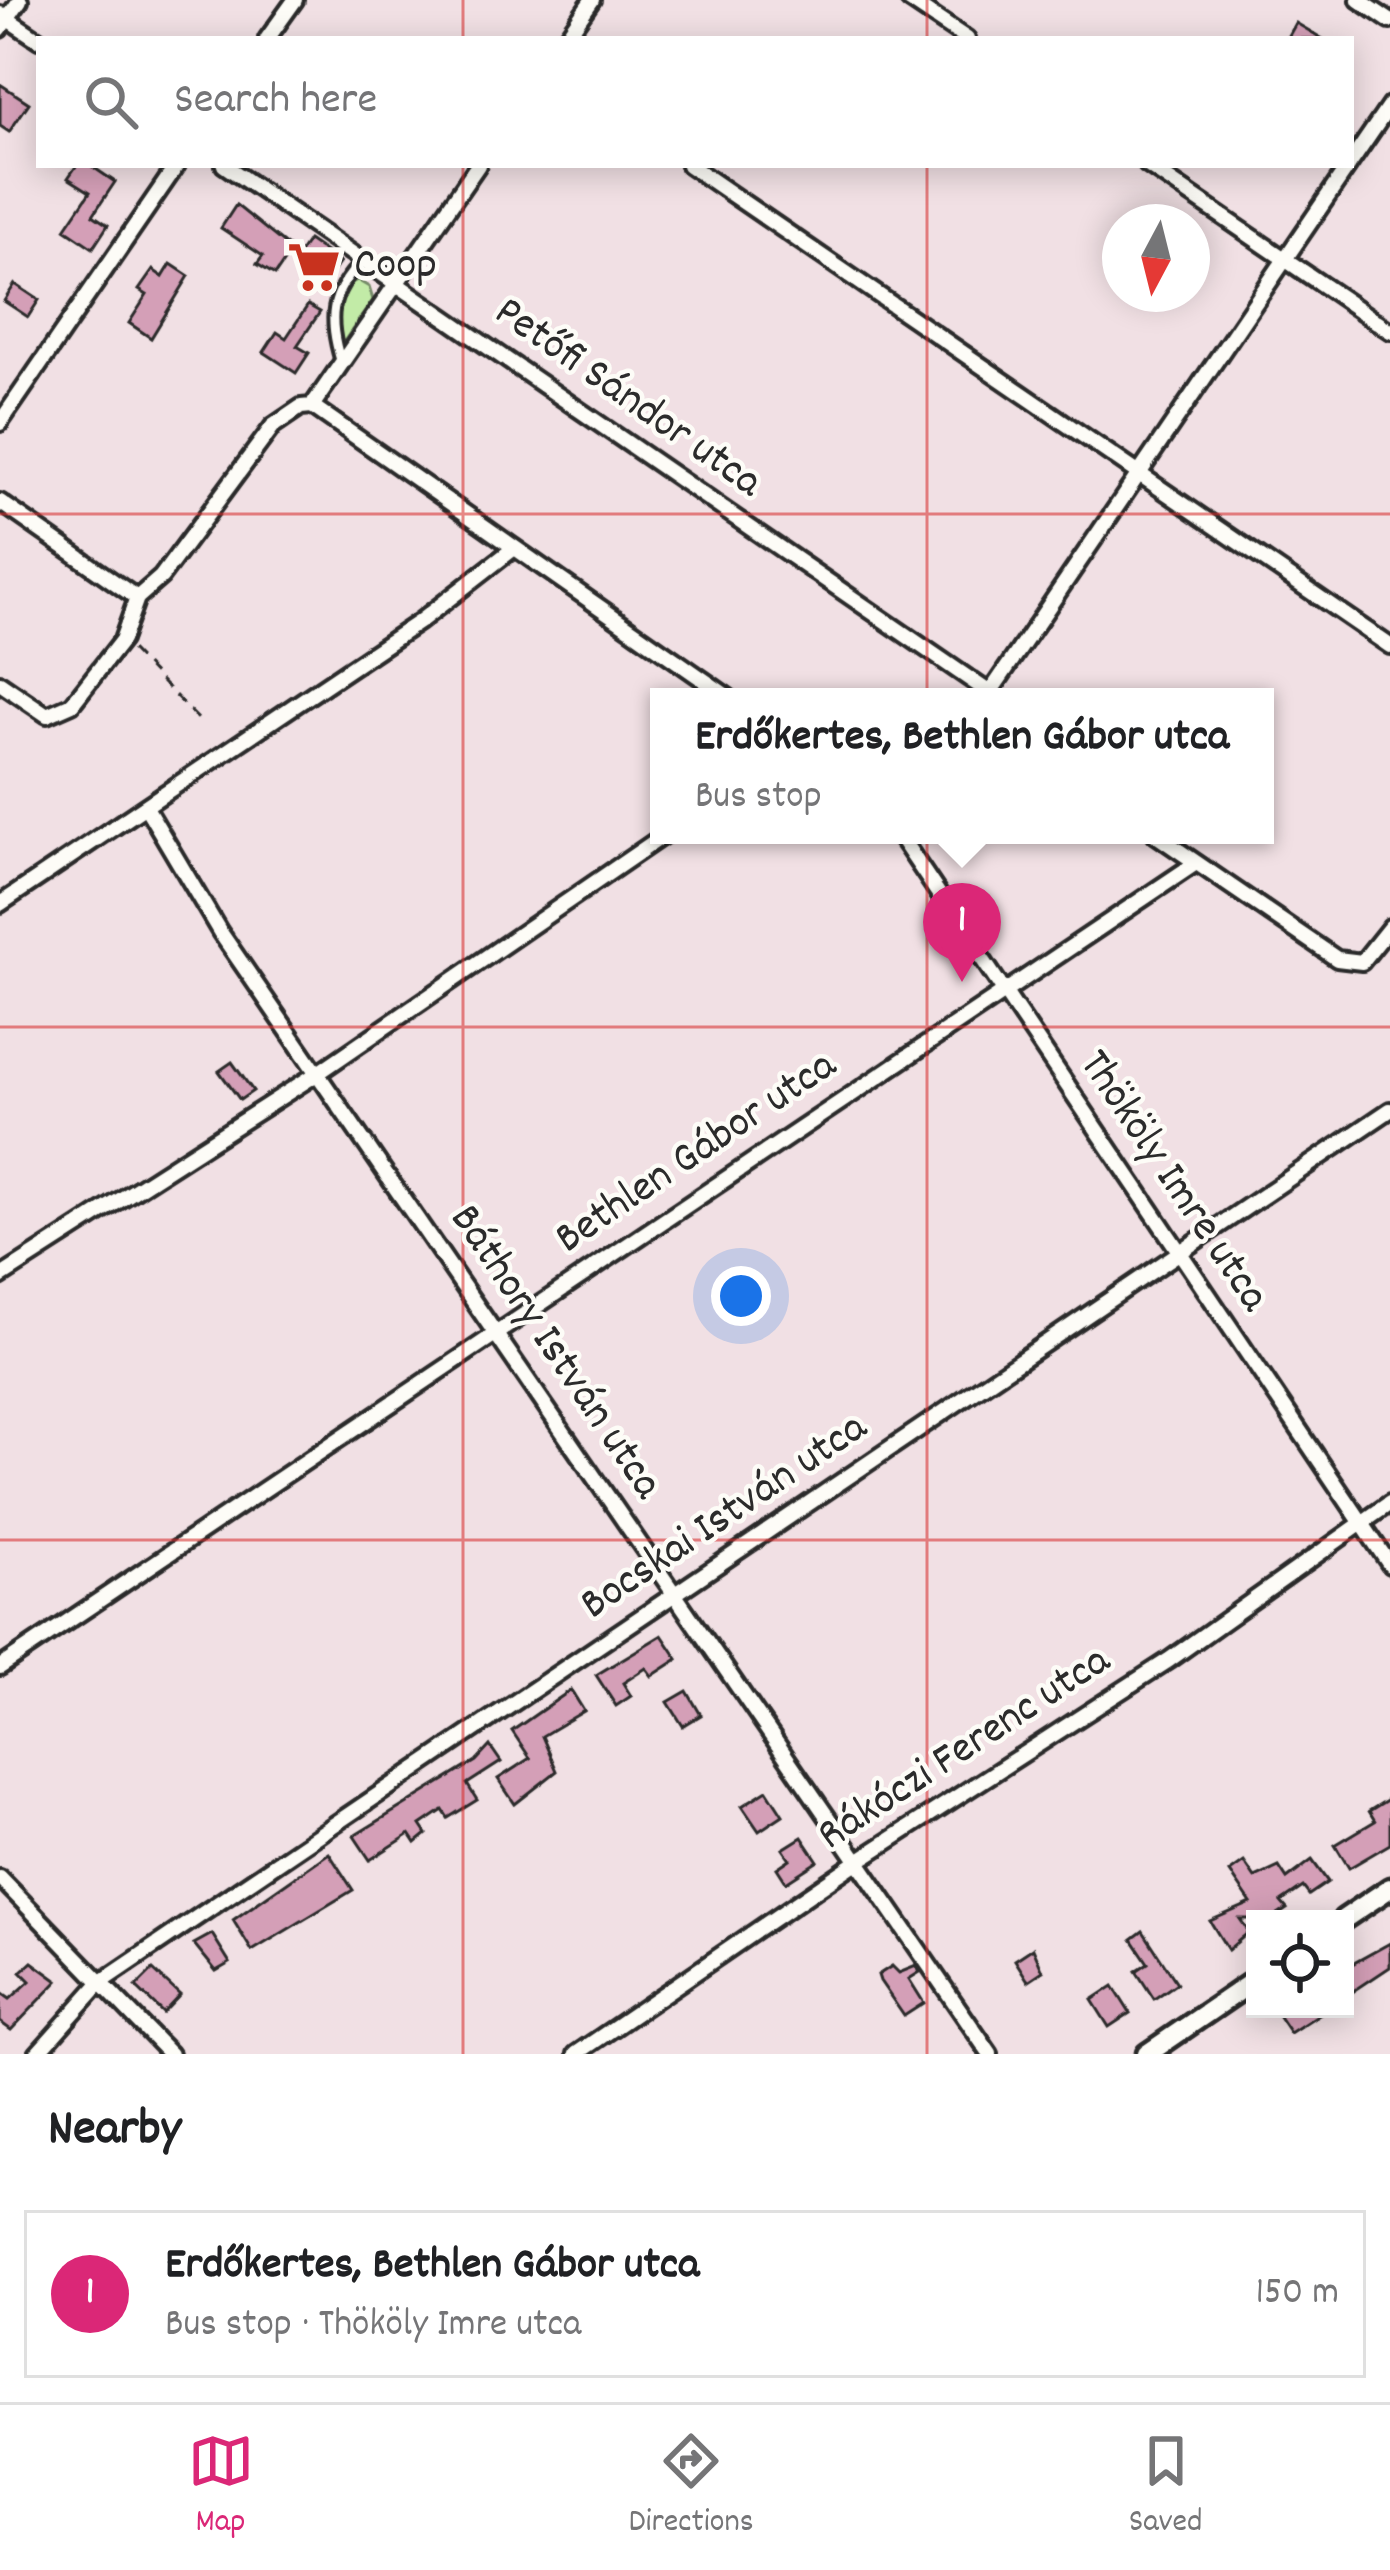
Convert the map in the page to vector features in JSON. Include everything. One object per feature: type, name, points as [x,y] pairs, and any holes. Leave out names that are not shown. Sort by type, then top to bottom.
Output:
[{"type":"main road","points":[[1354,1912],[1390,1888]]},
{"type":"main road","points":[[1147,2054],[1246,1986]]},
{"type":"street","points":[[20,0],[2,20],[36,38]]},
{"type":"street","points":[[269,36],[295,0]]},
{"type":"street","points":[[567,36],[592,0]]},
{"type":"street","points":[[909,0],[963,36]]},
{"type":"street","points":[[1359,0],[1390,21]]},
{"type":"street","points":[[1354,157],[1390,105]]},
{"type":"street","points":[[0,422],[175,168]]},
{"type":"street","name":"Petőfi Sándor utca","points":[[228,168],[978,688]]},
{"type":"street","points":[[0,683],[35,710],[60,713],[72,704],[122,640],[137,598],[161,577],[273,426],[285,415],[312,406],[476,168]]},
{"type":"street","points":[[693,168],[1390,646]]},
{"type":"street","points":[[1152,168],[1390,331]]},
{"type":"street","points":[[993,688],[1347,168]]},
{"type":"street","points":[[312,406],[715,688]]},
{"type":"street","points":[[0,502],[137,598]]},
{"type":"street","points":[[0,904],[419,622],[513,549]]},
{"type":"street","name":"Báthory István utca","points":[[146,807],[220,932],[676,1598],[861,1859],[990,2054]]},
{"type":"street","points":[[0,1277],[318,1073],[651,844]]},
{"type":"street","name":"Thököly Imre utca","points":[[905,844],[1177,1256],[1390,1565]]},
{"type":"street","points":[[1169,844],[1337,959],[1362,962],[1390,927]]},
{"type":"street","name":"Bethlen Gábor utca","points":[[0,1667],[1196,863]]},
{"type":"street","name":"Bocskai István utca","points":[[37,2054],[100,1983],[676,1598],[1390,1110]]},
{"type":"street","name":"Rákóczi Ferenc utca","points":[[576,2054],[861,1859],[1169,1660],[1390,1503]]},
{"type":"street","points":[[0,1878],[170,2054]]},
{"type":"lane","points":[[341,364],[331,329],[335,295],[362,261]]},
{"type":"path","points":[[122,640],[204,725]]},
{"type":"green space","points":[[357,280],[369,287],[373,300],[342,344],[337,327],[339,300]]},
{"type":"building","points":[[1296,23],[1318,36],[1289,36]]},
{"type":"building","points":[[0,84],[29,103],[9,132],[0,126]]},
{"type":"building","points":[[75,168],[94,168],[115,182],[93,215],[108,225],[93,248],[65,229],[90,192],[68,178]]},
{"type":"building","points":[[236,205],[292,250],[275,275],[257,264],[263,256],[221,228]]},
{"type":"building","points":[[308,240],[340,262],[324,286],[292,264]]},
{"type":"building","points":[[171,264],[189,276],[151,338],[129,323],[147,295],[139,290],[153,270],[163,277]]},
{"type":"building","points":[[15,284],[39,300],[28,317],[4,301]]},
{"type":"building","points":[[308,305],[320,312],[297,346],[309,353],[296,373],[264,352],[277,332],[286,338]]},
{"type":"building","points":[[232,1062],[253,1091],[240,1100],[219,1071]]},
{"type":"building","points":[[662,1635],[678,1659],[652,1676],[646,1668],[623,1683],[631,1696],[616,1706],[596,1675]]},
{"type":"building","points":[[571,1690],[584,1711],[542,1736],[557,1771],[515,1804],[498,1779],[530,1758],[512,1731]]},
{"type":"building","points":[[687,1691],[701,1715],[683,1726],[668,1702]]},
{"type":"building","points":[[490,1746],[501,1762],[467,1784],[477,1800],[448,1818],[443,1810],[421,1825],[427,1834],[416,1843],[410,1834],[370,1860],[354,1836],[476,1761]]},
{"type":"building","points":[[767,1790],[783,1815],[759,1831],[742,1806]]},
{"type":"building","points":[[1390,1798],[1390,1844],[1349,1868],[1335,1845],[1375,1821],[1369,1811]]},
{"type":"building","points":[[802,1837],[818,1861],[786,1882],[777,1868],[790,1859],[783,1849]]},
{"type":"building","points":[[329,1853],[353,1890],[252,1951],[233,1920]]},
{"type":"building","points":[[1312,1860],[1328,1882],[1309,1895],[1303,1887],[1281,1902],[1286,1910],[1246,1910],[1246,1919],[1240,1919],[1246,1935],[1228,1950],[1210,1921],[1251,1903],[1230,1872],[1244,1862],[1255,1878],[1279,1867],[1287,1879]]},
{"type":"building","points":[[1143,1931],[1177,1983],[1154,1999],[1136,1971],[1148,1963],[1132,1939]]},
{"type":"building","points":[[212,1934],[230,1963],[216,1971],[194,1944]]},
{"type":"building","points":[[1390,1943],[1390,1967],[1354,1991],[1354,1963]]},
{"type":"building","points":[[1033,1948],[1043,1971],[1028,1981],[1015,1960]]},
{"type":"building","points":[[32,1962],[58,1981],[11,2030],[0,2022],[0,1992],[10,1999],[30,1981],[21,1972]]},
{"type":"building","points":[[892,1966],[899,1973],[916,1966],[920,1972],[909,1979],[924,2003],[904,2016],[878,1975]]},
{"type":"building","points":[[153,1970],[180,1995],[163,2013],[136,1987]]},
{"type":"building","points":[[1113,1986],[1130,2013],[1109,2027],[1092,2000]]},
{"type":"building","points":[[1280,2018],[1313,2018],[1290,2033]]},
{"type":"place","name":"Coop","points":[[314,267]]},
{"type":"place","name":"Erdőkertes, Bethlen Gábor utca","points":[[962,982]]}]
